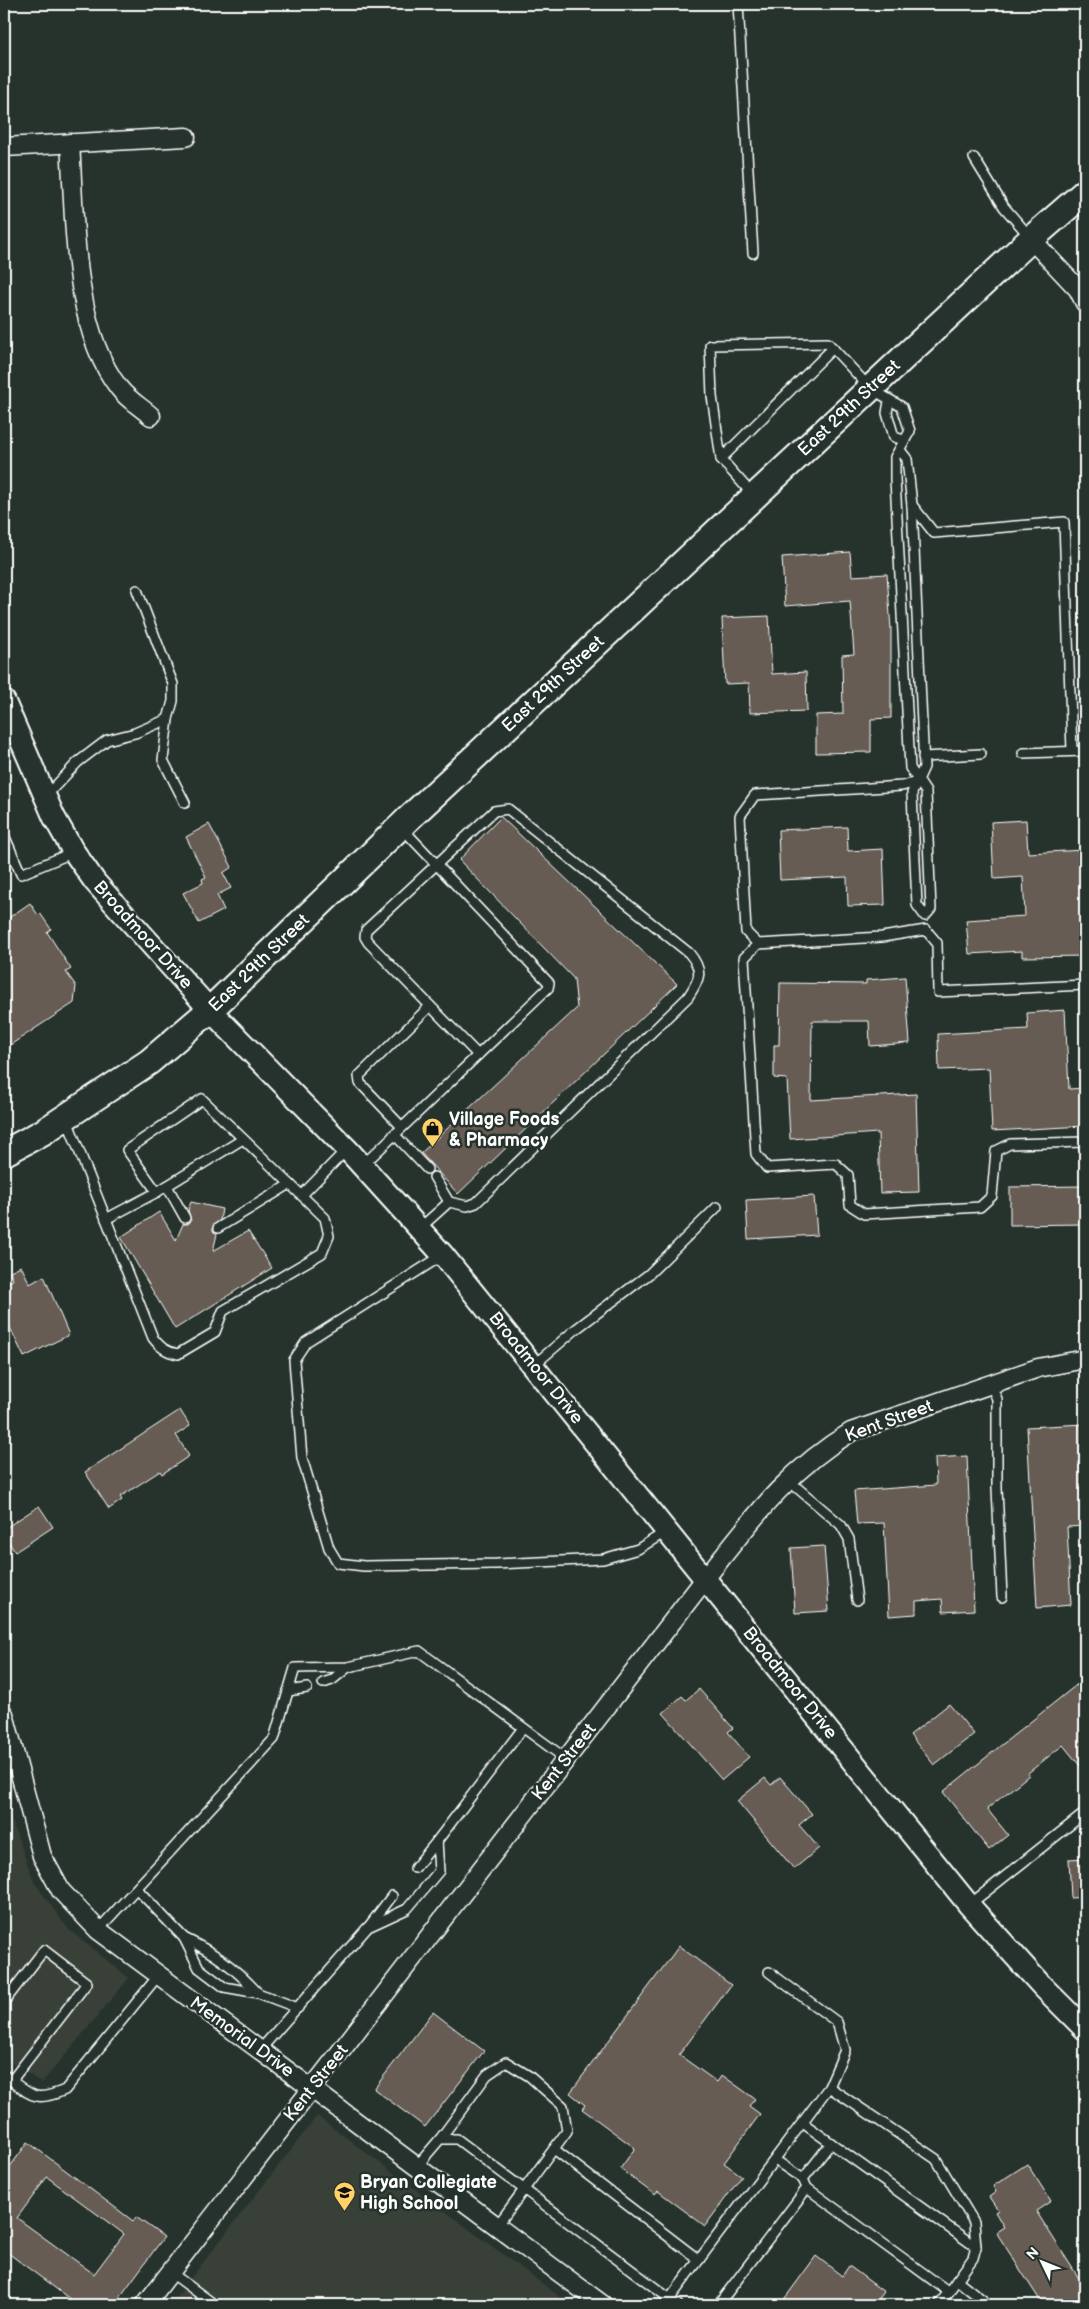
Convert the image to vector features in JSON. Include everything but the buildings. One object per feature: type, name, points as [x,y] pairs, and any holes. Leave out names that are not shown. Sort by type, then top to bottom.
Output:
[{"type":"main road","name":"East 29th Street","points":[[4,1153],[66,1117],[149,1062],[210,1010],[401,826],[755,496],[879,394],[1031,239],[1085,192]]},
{"type":"street","points":[[4,146],[186,137]]},
{"type":"street","points":[[70,143],[79,276],[100,359],[120,390],[151,416]]},
{"type":"street","points":[[1031,239],[1078,289],[1085,304]]},
{"type":"street","name":"Broadmoor Drive","points":[[4,701],[45,797],[74,852],[108,898],[210,1010],[347,1149],[443,1255],[534,1365],[969,1905],[1042,1986],[1085,2029]]},
{"type":"street","name":"Kent Street","points":[[145,2305],[766,1501],[824,1448],[851,1432],[1038,1368],[1085,1359]]},
{"type":"street","name":"Memorial Drive","points":[[4,1714],[42,1856],[61,1891],[98,1930],[603,2305]]},
{"type":"lane","points":[[738,4],[753,253]]},
{"type":"lane","points":[[974,158],[1004,207],[1031,239]]},
{"type":"lane","points":[[755,496],[721,459],[712,396],[710,345],[828,343],[879,394],[902,407],[910,430],[895,457],[895,479],[910,768],[926,792],[931,909],[924,916]]},
{"type":"lane","points":[[721,459],[833,348]]},
{"type":"lane","points":[[879,394],[894,437],[904,440]]},
{"type":"lane","points":[[900,450],[907,459],[912,506],[924,766],[912,792],[917,905],[924,916],[926,930],[937,943],[938,992],[1085,985]]},
{"type":"lane","points":[[912,506],[934,533],[1064,522],[1072,751]]},
{"type":"lane","points":[[137,590],[173,684],[173,701],[168,719],[163,760],[185,803]]},
{"type":"lane","points":[[45,797],[78,762],[106,740],[135,733],[168,719]]},
{"type":"lane","points":[[1023,752],[1085,751]]},
{"type":"lane","points":[[923,757],[981,754]]},
{"type":"lane","points":[[758,944],[746,932],[740,816],[754,795],[902,786],[918,782]]},
{"type":"lane","points":[[434,1177],[449,1202],[467,1206],[476,1202],[688,997],[696,985],[700,974],[698,964],[689,953],[508,809],[494,811],[366,930],[365,937],[478,1055]]},
{"type":"lane","points":[[362,1166],[548,988],[549,983],[401,826]]},
{"type":"lane","points":[[4,835],[21,874],[74,852]]},
{"type":"lane","points":[[926,930],[882,937],[758,944],[744,958],[756,1154],[767,1168],[836,1164],[848,1175],[850,1204],[864,1214],[980,1207],[992,1196],[996,1151],[1010,1144],[1085,1142]]},
{"type":"lane","points":[[402,1127],[360,1084],[358,1076],[430,1006]]},
{"type":"lane","points":[[66,1117],[153,1338],[161,1347],[169,1352],[178,1354],[215,1332],[223,1311],[322,1253],[329,1236],[325,1218],[202,1100],[127,1150],[157,1192]]},
{"type":"lane","points":[[394,1134],[427,1169]]},
{"type":"lane","points":[[106,1218],[157,1192],[243,1139]]},
{"type":"lane","points":[[302,1195],[347,1149]]},
{"type":"lane","points":[[218,1228],[290,1184]]},
{"type":"lane","points":[[167,1186],[185,1218]]},
{"type":"lane","points":[[419,1229],[449,1202]]},
{"type":"lane","points":[[534,1365],[576,1329],[649,1274],[717,1208]]},
{"type":"lane","points":[[443,1255],[306,1342],[294,1360],[302,1458],[329,1548],[338,1563],[364,1566],[393,1566],[602,1559],[638,1549],[667,1531]]},
{"type":"lane","points":[[991,1385],[997,1399],[997,1488],[1002,1597]]},
{"type":"lane","points":[[787,1480],[841,1525],[849,1539],[857,1600]]},
{"type":"lane","points":[[98,1930],[274,1739],[295,1668],[348,1667],[419,1651],[566,1759]]},
{"type":"lane","points":[[323,1683],[332,1680],[348,1667]]},
{"type":"lane","points":[[288,1691],[307,1688]]},
{"type":"lane","points":[[414,1868],[437,1841],[523,1728]]},
{"type":"lane","points":[[969,1905],[1085,1813]]},
{"type":"lane","points":[[368,1927],[407,1909],[439,1871],[437,1841]]},
{"type":"lane","points":[[136,1889],[184,1938],[199,1968],[224,1987],[258,1993],[298,2008]]},
{"type":"lane","points":[[260,2050],[368,1927],[392,1896]]},
{"type":"lane","points":[[184,1938],[211,1951],[244,1978],[258,1993]]},
{"type":"lane","points":[[4,2002],[44,1950],[87,1983],[12,2080]]},
{"type":"lane","points":[[667,2302],[828,2087],[845,2050],[837,2022],[769,1972]]},
{"type":"lane","points":[[4,2075],[37,2098],[49,2097],[65,2090],[158,1976]]},
{"type":"lane","points":[[418,2166],[487,2075],[506,2062],[529,2076],[564,2106],[567,2131],[497,2226]]},
{"type":"lane","points":[[828,2087],[936,2159],[974,2222],[976,2247],[972,2258],[939,2305]]},
{"type":"lane","points":[[803,2122],[976,2247]]},
{"type":"lane","points":[[440,2138],[457,2139],[525,2189],[667,2302],[678,2305]]},
{"type":"lane","points":[[803,2179],[830,2143]]},
{"type":"lane","points":[[554,2149],[699,2260]]},
{"type":"lane","points":[[775,2160],[803,2179],[807,2188],[949,2292]]},
{"type":"lane","points":[[718,2305],[807,2188]]},
{"type":"lane","points":[[170,2272],[215,2305]]},
{"type":"lane","points":[[956,2280],[989,2305]]},
{"type":"shaded area","points":[[4,1788],[10,1816],[34,1882],[69,1930],[129,1978],[42,2083],[4,2058]]},
{"type":"shaded area","name":"Bryan Collegiate High School","points":[[317,2116],[571,2305],[170,2305]]},
{"type":"place","name":"Village Foods & Pharmacy","points":[[433,1148]]},
{"type":"place","name":"Bryan Collegiate High School","points":[[344,2211]]}]
